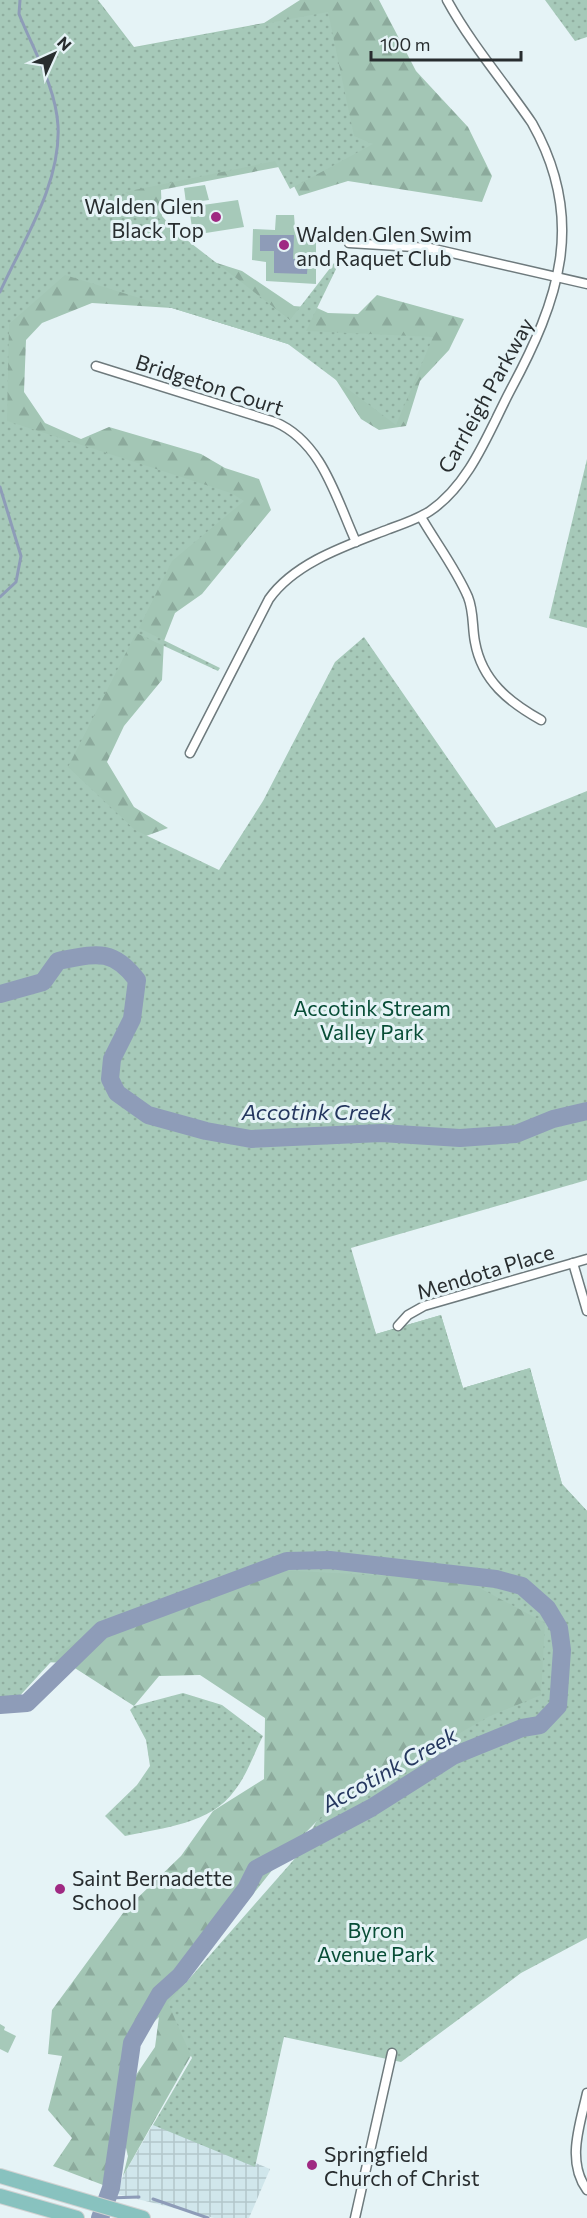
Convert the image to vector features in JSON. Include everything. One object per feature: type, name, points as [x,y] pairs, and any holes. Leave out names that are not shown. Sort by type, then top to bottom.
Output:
[{"type":"main road","points":[[0,2176],[142,2218]]},
{"type":"main road","points":[[0,2196],[72,2216]]},
{"type":"street","name":"Carrleigh Parkway","points":[[190,753],[274,592],[299,570],[356,542],[421,517],[447,497],[467,471],[543,330],[562,278],[566,254],[566,217],[560,182],[550,154],[447,0]]},
{"type":"street","points":[[349,243],[430,248],[587,284]]},
{"type":"street","name":"Bridgeton Court","points":[[96,366],[275,422],[298,434],[317,457],[356,542]]},
{"type":"street","points":[[421,517],[467,595],[474,622],[478,656],[488,676],[504,696],[541,720]]},
{"type":"street","name":"Mendota Place","points":[[398,1326],[408,1315],[424,1306],[587,1259]]},
{"type":"street","points":[[573,1263],[587,1311]]},
{"type":"street","points":[[356,2218],[392,2053]]},
{"type":"street","points":[[587,2093],[575,2160],[577,2172],[587,2190]]},
{"type":"shaded area","points":[[155,2121],[270,2169],[249,2218],[214,2218],[117,2194],[123,2176]]},
{"type":"green space","points":[[0,0],[98,0],[134,47],[264,23],[300,0],[379,0],[416,71],[468,127],[492,176],[482,202],[348,181],[299,196],[284,166],[161,190],[162,216],[198,257],[242,271],[294,306],[317,308],[328,313],[358,314],[377,295],[464,319],[449,350],[420,381],[406,426],[379,430],[361,419],[324,361],[288,344],[172,308],[92,303],[42,323],[26,340],[24,392],[45,423],[81,439],[109,427],[201,454],[225,468],[259,479],[271,510],[202,594],[175,613],[164,641],[162,680],[124,726],[107,762],[134,807],[168,828],[0,889]]},
{"type":"green space","name":"Accotink Stream Valley Park","points":[[0,0],[97,0],[133,48],[328,12],[354,136],[373,144],[290,189],[275,161],[125,192],[290,320],[334,263],[338,265],[306,331],[433,337],[396,425],[288,344],[65,275],[9,324],[7,421],[231,493],[244,501],[172,561],[139,628],[220,668],[218,671],[136,633],[68,767],[135,830],[219,870],[263,801],[335,662],[364,637],[496,828],[587,791],[587,1180],[351,1248],[376,1334],[441,1315],[463,1388],[530,1368],[562,1484],[587,1511],[587,1938],[521,1973],[401,2062],[284,2037],[255,2167],[153,2125],[192,2058],[168,2003],[298,1855],[316,1822],[374,1782],[488,1717],[541,1695],[545,1623],[465,1580],[260,1569],[112,1619],[60,1652],[4,1713],[0,1713]]},
{"type":"green space","points":[[545,0],[587,0],[587,37],[575,41]]},
{"type":"green space","points":[[205,185],[209,200],[186,203],[184,188]]},
{"type":"green space","name":"Walden Glen Black Top","points":[[238,200],[244,227],[193,235],[189,207]]},
{"type":"green space","name":"Walden Glen Swim and Raquet Club","points":[[276,215],[294,215],[295,228],[316,228],[316,284],[266,281],[266,262],[252,260],[253,229],[275,230]]},
{"type":"green space","points":[[587,459],[587,628],[549,618]]},
{"type":"green space","points":[[339,1233],[376,1334],[441,1315],[463,1388],[530,1368],[562,1484],[587,1511],[587,1718],[415,1781],[316,1822],[285,1854],[195,1967],[173,2004],[193,2052],[123,2176],[128,2156],[122,2132],[111,2188],[53,2166],[72,2138],[48,2110],[62,2056],[48,2054],[52,2010],[126,1909],[181,1856],[213,1811],[264,1779],[265,1718],[200,1675],[159,1676],[134,1706],[67,1663],[0,1660]],"holes":[[[159,2017],[155,2047],[121,2097],[132,2043]]]},
{"type":"green space","points":[[183,1693],[222,1705],[263,1736],[247,1771],[235,1790],[213,1811],[185,1823],[125,1836],[105,1816],[137,1785],[150,1766],[146,1740],[130,1710],[134,1706]]},
{"type":"green space","points":[[0,2024],[5,2027],[4,2030],[16,2036],[8,2053],[0,2049]]},
{"type":"water","points":[[260,235],[294,235],[293,259],[308,260],[307,274],[274,273],[274,251],[260,251]]},
{"type":"waterway","points":[[0,292],[39,212],[47,191],[57,148],[58,126],[53,97],[19,14],[20,0]]},
{"type":"waterway","points":[[0,487],[21,556],[16,582],[0,597]]},
{"type":"waterway","name":"Accotink Creek","points":[[0,994],[43,982],[58,961],[102,955],[119,962],[137,980],[132,1019],[112,1059],[110,1079],[117,1093],[148,1115],[206,1131],[251,1139],[381,1133],[460,1138],[516,1134],[553,1119],[587,1111]]},
{"type":"waterway","name":"Accotink Creek","points":[[0,1705],[27,1703],[102,1630],[287,1561],[330,1560],[496,1579],[522,1586],[547,1608],[559,1628],[562,1650],[558,1706],[540,1725],[522,1728],[453,1756],[371,1808],[256,1869],[246,1889],[180,1976],[160,1994],[132,2043],[111,2188],[100,2218]]},
{"type":"waterway","points":[[108,2198],[139,2197]]},
{"type":"waterway","points":[[153,2199],[208,2218]]},
{"type":"place","name":"Walden Glen Black Top","points":[[216,217]]},
{"type":"place","name":"Walden Glen Swim and Raquet Club","points":[[284,245]]},
{"type":"place","name":"Saint Bernadette School","points":[[60,1889]]},
{"type":"place","name":"Springfield Church of Christ","points":[[312,2165]]},
{"type":"park label","name":"Byron Avenue Park","points":[[376,1941]]}]
